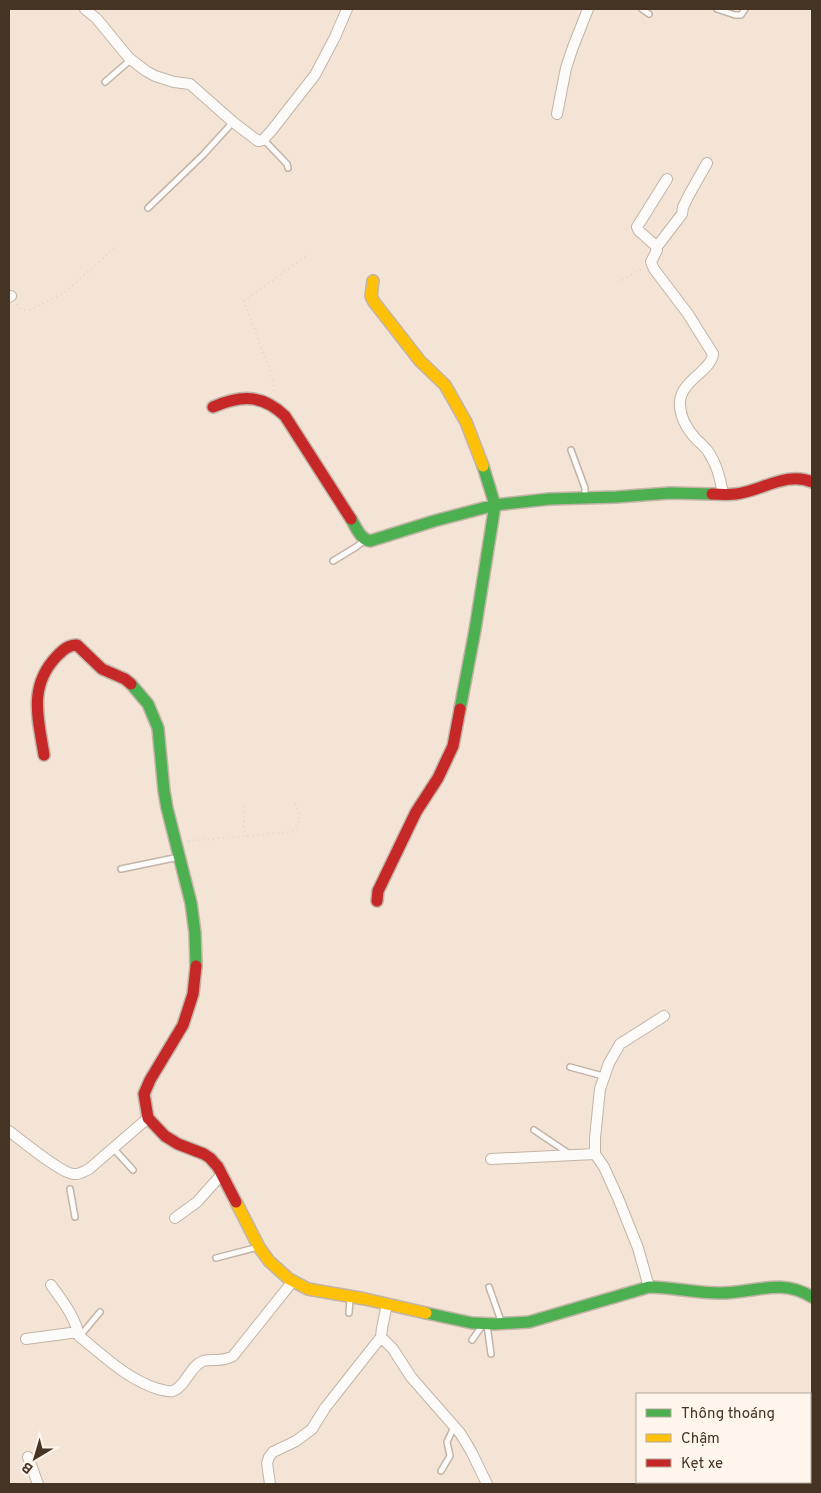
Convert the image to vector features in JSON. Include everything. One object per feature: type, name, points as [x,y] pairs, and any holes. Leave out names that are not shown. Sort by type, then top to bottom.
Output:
[{"type":"street","points":[[85,9],[97,19],[130,58],[155,76],[174,82],[190,84],[258,141],[263,139],[315,75],[347,9]]},
{"type":"street","points":[[557,114],[566,68],[588,9]]},
{"type":"street","points":[[707,163],[683,207],[682,214],[656,248],[651,262],[688,314],[713,354],[710,362],[686,386],[682,394],[680,410],[688,428],[696,440],[706,448],[712,458],[719,475],[722,494]]},
{"type":"street","points":[[656,248],[637,227],[667,179]]},
{"type":"street","points":[[373,281],[371,296],[374,302],[420,361],[445,385],[466,422],[495,505],[475,630],[453,746],[438,778],[416,812],[378,891],[377,901]]},
{"type":"street","points":[[214,407],[225,401],[241,397],[258,399],[274,406],[285,416],[365,540],[370,541],[434,521],[495,505],[549,499],[670,493],[744,493],[792,478],[803,478],[812,482]]},
{"type":"street","points":[[44,756],[38,711],[38,694],[41,680],[47,668],[61,652],[72,645],[78,645],[102,669],[120,676],[134,686],[142,694],[151,710],[158,728],[167,808],[191,903],[195,933],[196,967],[193,994],[183,1025],[150,1080],[144,1094],[148,1118],[165,1136],[178,1144],[204,1154],[218,1167],[259,1247],[269,1261],[292,1281],[308,1289],[472,1323],[485,1324],[530,1322],[649,1288],[664,1287],[720,1293],[772,1286],[793,1288],[812,1297]]},
{"type":"street","points":[[649,1288],[638,1248],[618,1198],[604,1167],[595,1154],[600,1089],[609,1063],[620,1044],[664,1016]]},
{"type":"street","points":[[9,1131],[70,1176],[81,1174],[114,1149],[148,1118]]},
{"type":"street","points":[[491,1159],[595,1154]]},
{"type":"street","points":[[174,1218],[197,1202],[222,1174]]},
{"type":"street","points":[[51,1285],[75,1322],[78,1334],[127,1375],[166,1391],[174,1390],[178,1387],[196,1366],[202,1362],[223,1360],[232,1356],[292,1281]]},
{"type":"street","points":[[270,1484],[266,1463],[268,1457],[273,1452],[296,1441],[312,1429],[331,1401],[381,1337],[387,1304]]},
{"type":"street","points":[[26,1339],[78,1334]]},
{"type":"street","points":[[381,1337],[393,1349],[411,1376],[454,1427],[471,1451],[487,1484]]},
{"type":"street","points":[[28,1457],[38,1484]]},
{"type":"lane","points":[[642,9],[649,14]]},
{"type":"lane","points":[[717,9],[741,15],[745,9]]},
{"type":"lane","points":[[105,82],[127,63],[130,58]]},
{"type":"lane","points":[[148,208],[233,122]]},
{"type":"lane","points":[[263,139],[287,164],[288,168]]},
{"type":"lane","points":[[571,450],[585,488],[585,498]]},
{"type":"lane","points":[[333,561],[365,540]]},
{"type":"lane","points":[[120,869],[180,857]]},
{"type":"lane","points":[[570,1067],[603,1076]]},
{"type":"lane","points":[[534,1130],[571,1155]]},
{"type":"lane","points":[[114,1149],[133,1170]]},
{"type":"lane","points":[[70,1189],[75,1217]]},
{"type":"lane","points":[[216,1258],[259,1247]]},
{"type":"lane","points":[[489,1287],[502,1324]]},
{"type":"lane","points":[[349,1313],[350,1297]]},
{"type":"lane","points":[[78,1334],[100,1312]]},
{"type":"lane","points":[[472,1340],[485,1324]]},
{"type":"lane","points":[[485,1324],[491,1354]]},
{"type":"lane","points":[[441,1471],[450,1456],[447,1442],[454,1427]]},
{"type":"path","points":[[10,297],[24,311],[49,301],[73,286],[117,246]]},
{"type":"path","points":[[274,406],[273,379],[244,301],[309,254]]},
{"type":"path","points":[[618,282],[636,273],[651,262]]},
{"type":"path","points":[[176,842],[291,832],[299,824],[300,816],[295,803]]},
{"type":"path","points":[[244,806],[244,829],[247,836]]},
{"type":"traffic: fast","points":[[460,709],[495,505],[483,466]]},
{"type":"traffic: fast","points":[[351,519],[361,535],[370,541],[434,521],[495,505],[549,499],[670,493],[712,494]]},
{"type":"traffic: fast","points":[[131,684],[148,704],[158,728],[167,808],[191,903],[195,933],[196,966]]},
{"type":"traffic: fast","points":[[426,1313],[472,1323],[529,1322],[649,1287],[718,1293],[777,1287],[800,1291],[812,1297]]},
{"type":"traffic: slow","points":[[373,281],[371,296],[374,302],[420,361],[445,385],[466,422],[483,466]]},
{"type":"traffic: slow","points":[[236,1202],[259,1247],[269,1261],[289,1279],[308,1289],[365,1299],[426,1313]]},
{"type":"traffic: jam","points":[[213,407],[233,400],[251,399],[268,404],[285,416],[351,519]]},
{"type":"traffic: jam","points":[[712,494],[736,494],[784,480],[803,479],[812,482]]},
{"type":"traffic: jam","points":[[44,755],[37,703],[39,691],[48,667],[64,650],[77,645],[102,669],[125,679],[131,684]]},
{"type":"traffic: jam","points":[[377,901],[378,891],[416,812],[438,778],[453,746],[460,709]]},
{"type":"traffic: jam","points":[[196,966],[193,994],[183,1025],[150,1080],[144,1094],[148,1118],[165,1136],[210,1158],[218,1167],[236,1202]]}]
